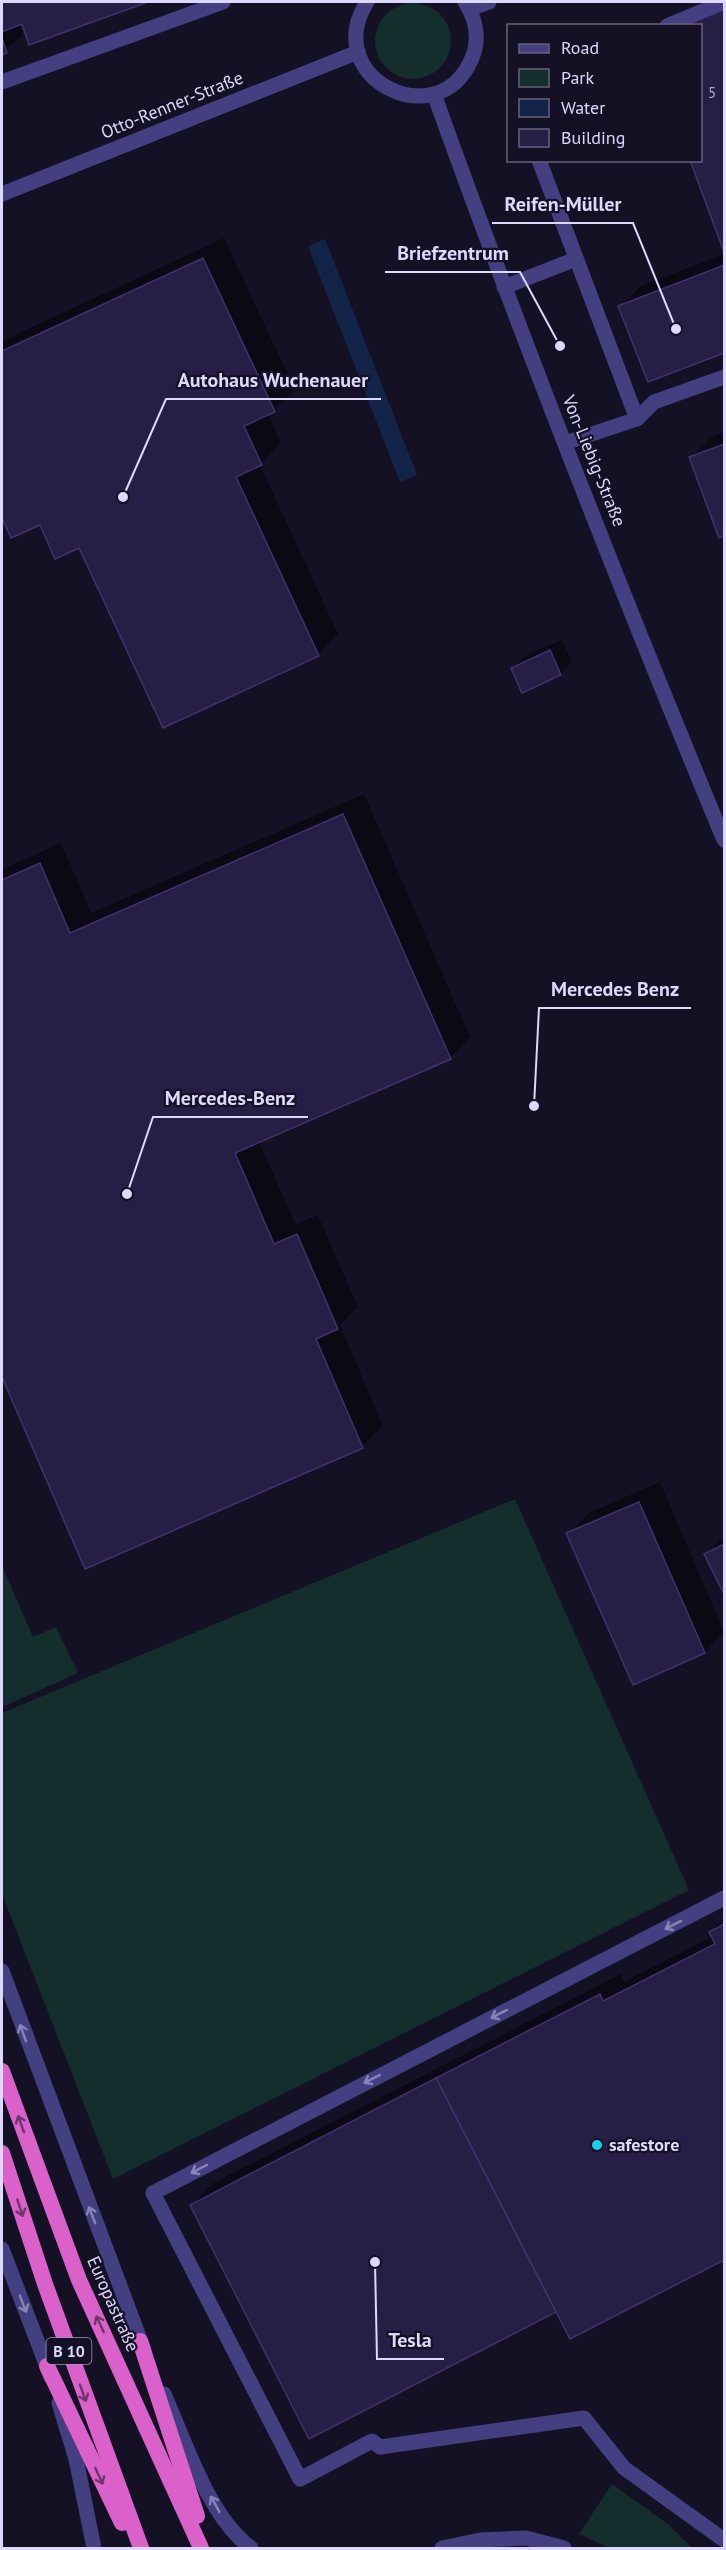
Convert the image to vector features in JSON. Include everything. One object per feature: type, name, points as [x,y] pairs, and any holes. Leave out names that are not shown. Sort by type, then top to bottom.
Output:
[{"type":"highway","name":"Europastraße","points":[[2,2071],[79,2280],[201,2548]]},
{"type":"highway","name":"B 10","points":[[2,2153],[48,2295],[141,2548]]},
{"type":"highway","points":[[140,2341],[208,2548]]},
{"type":"highway","name":"B 10","points":[[47,2366],[135,2548]]},
{"type":"street","points":[[2,82],[223,2]]},
{"type":"street","points":[[367,2],[357,24],[358,52],[371,76],[387,89],[406,96],[434,94],[459,79],[468,67],[477,38],[467,5],[489,2]]},
{"type":"street","points":[[672,24],[724,2]]},
{"type":"street","name":"Otto-Renner-Straße","points":[[2,194],[358,52]]},
{"type":"street","name":"Von-Liebig-Straße","points":[[434,94],[504,287],[724,840]]},
{"type":"street","points":[[539,162],[636,419]]},
{"type":"street","points":[[504,287],[576,259]]},
{"type":"street","points":[[565,442],[636,419],[654,402],[724,377]]},
{"type":"street","points":[[724,1898],[153,2193],[300,2479],[372,2441],[380,2447],[584,2418],[624,2468],[724,2540]]},
{"type":"street","name":"Europastraße","points":[[2,1971],[140,2341],[214,2505],[235,2536],[251,2548]]},
{"type":"street","name":"B 10","points":[[2,2249],[47,2366]]},
{"type":"street","points":[[47,2366],[76,2458],[94,2548]]},
{"type":"street","points":[[442,2548],[480,2540],[526,2538],[564,2548]]},
{"type":"green space","points":[[406,3],[420,3],[434,9],[445,20],[451,34],[448,56],[440,68],[420,79],[406,79],[392,73],[381,62],[375,48],[375,34],[381,20],[392,9]]},
{"type":"green space","points":[[515,1499],[689,1890],[113,2179],[2,1894],[2,1713]]},
{"type":"green space","points":[[2,1566],[33,1637],[56,1627],[78,1673],[2,1707]]},
{"type":"green space","points":[[612,2484],[669,2525],[692,2548],[609,2548],[579,2534]]},
{"type":"water","points":[[325,239],[417,475],[400,482],[308,246]]},
{"type":"building","points":[[2,2],[148,2],[29,45],[22,24],[2,32]]},
{"type":"building","points":[[724,7],[724,252],[691,162],[702,162],[702,24],[682,24]]},
{"type":"building","points":[[2,38],[7,53],[2,55]]},
{"type":"building","points":[[203,258],[275,412],[244,426],[262,465],[236,477],[319,656],[163,728],[79,548],[55,559],[40,525],[11,538],[2,518],[2,351]]},
{"type":"building","points":[[724,265],[724,353],[648,382],[618,306]]},
{"type":"building","points":[[724,444],[724,536],[719,538],[689,457]]},
{"type":"building","points":[[550,650],[561,675],[522,693],[511,668]]},
{"type":"building","points":[[343,814],[451,1059],[235,1153],[274,1244],[297,1234],[338,1329],[316,1339],[363,1448],[85,1569],[2,1377],[2,880],[40,863],[70,933]]},
{"type":"building","points":[[639,1502],[705,1653],[633,1685],[566,1533]]},
{"type":"building","points":[[724,1544],[724,1594],[704,1554]]},
{"type":"building","name":"safestore","points":[[724,1924],[724,2260],[570,2339],[436,2078],[600,1994],[603,2001],[715,1944],[709,1932]]},
{"type":"building","points":[[436,2078],[556,2312],[309,2439],[190,2205]]},
{"type":"place","name":"Reifen-Müller","points":[[676,329]]},
{"type":"place","name":"Briefzentrum","points":[[560,346]]},
{"type":"place","name":"Autohaus Wuchenauer","points":[[123,497]]},
{"type":"place","name":"Mercedes Benz","points":[[534,1106]]},
{"type":"place","name":"Mercedes-Benz","points":[[127,1194]]},
{"type":"place","name":"safestore","points":[[597,2145]]},
{"type":"place","name":"Tesla","points":[[375,2262]]}]
